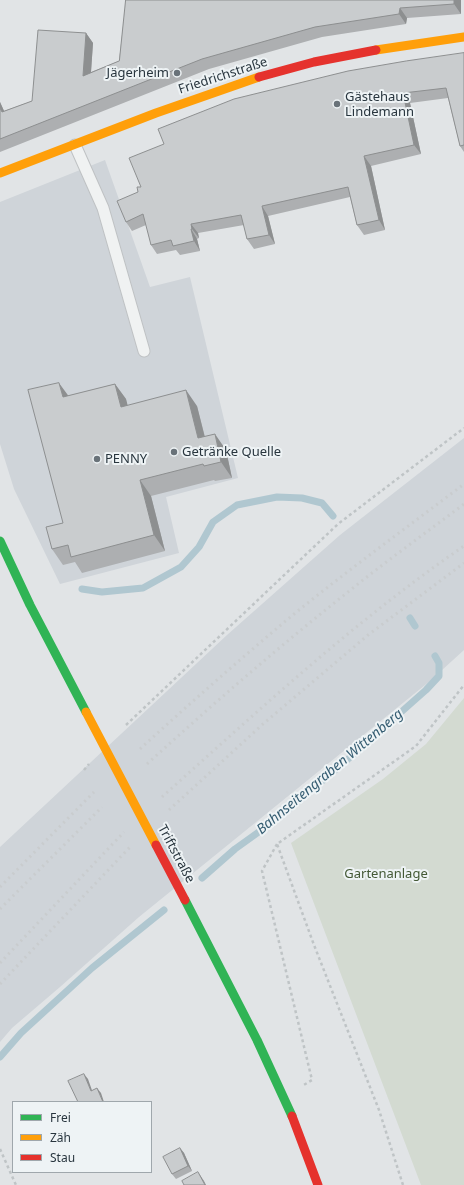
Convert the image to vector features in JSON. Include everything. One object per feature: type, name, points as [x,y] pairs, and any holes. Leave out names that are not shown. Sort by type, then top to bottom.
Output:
[{"type":"main road","name":"Friedrichstraße","points":[[0,174],[200,96],[276,72],[358,53],[464,37]]},
{"type":"main road","name":"Triftstraße","points":[[0,541],[27,598],[262,1048],[285,1097],[318,1185]]},
{"type":"lane","points":[[74,145],[103,208],[144,351]]},
{"type":"path","points":[[126,725],[338,524],[464,428]]},
{"type":"path","points":[[285,1097],[312,1080],[262,871],[277,844],[416,746],[464,685]]},
{"type":"path","points":[[84,770],[89,763]]},
{"type":"path","points":[[277,844],[314,945],[379,1110],[403,1185]]},
{"type":"path","points":[[0,1149],[16,1185]]},
{"type":"shaded area","points":[[105,160],[150,287],[190,277],[238,478],[166,497],[179,553],[60,584],[14,489],[0,444],[0,202]]},
{"type":"shaded area","points":[[464,438],[464,650],[430,681],[139,917],[12,1028],[0,1042],[0,847],[227,635],[340,535]]},
{"type":"green space","name":"Gartenanlage","points":[[464,698],[464,1185],[421,1185],[291,843],[383,779],[426,744]]},
{"type":"building","points":[[126,0],[454,0],[454,4],[400,8],[399,14],[315,27],[202,59],[0,139],[0,108],[2,112],[32,101],[38,30],[86,33],[83,76],[119,61]]},
{"type":"building","points":[[464,53],[464,145],[460,146],[446,88],[403,93],[414,145],[364,156],[379,220],[357,225],[348,187],[262,206],[269,235],[247,239],[241,215],[191,224],[194,241],[173,246],[171,240],[151,245],[143,214],[126,222],[117,201],[138,192],[137,187],[141,187],[129,158],[164,144],[158,129],[234,99],[348,71]]},
{"type":"building","name":"PENNY","points":[[59,383],[63,397],[115,384],[121,407],[186,390],[198,438],[215,434],[221,462],[204,466],[203,464],[140,480],[154,535],[71,557],[68,545],[52,549],[46,527],[63,523],[28,390]]},
{"type":"building","points":[[84,1074],[91,1091],[97,1088],[103,1101],[78,1101],[68,1081]]},
{"type":"building","points":[[180,1148],[188,1166],[172,1174],[163,1157]]},
{"type":"building","points":[[198,1172],[205,1185],[184,1185],[182,1181]]},
{"type":"waterway","name":"Bahnseitengraben Wittenberg","points":[[82,589],[102,592],[143,588],[181,567],[199,547],[213,522],[237,505],[277,497],[302,498],[322,503],[333,516]]},
{"type":"waterway","name":"Bahnseitengraben Wittenberg","points":[[410,618],[415,626]]},
{"type":"waterway","name":"Bahnseitengraben Wittenberg","points":[[202,878],[235,849],[274,821],[347,760],[426,690],[439,676],[439,663],[435,656]]},
{"type":"waterway","name":"Bahnseitengraben Wittenberg","points":[[0,1057],[21,1033],[92,968],[164,910]]},
{"type":"railway","points":[[140,749],[213,683],[288,619],[353,567],[464,484]]},
{"type":"railway","points":[[147,764],[274,652],[380,567],[464,504]]},
{"type":"railway","points":[[162,797],[272,699],[347,635],[424,574],[464,546]]},
{"type":"railway","points":[[169,810],[263,724],[368,635],[464,563]]},
{"type":"railway","points":[[0,887],[94,792]]},
{"type":"railway","points":[[0,909],[102,807]]},
{"type":"railway","points":[[0,963],[124,832]]},
{"type":"railway","points":[[0,984],[131,846]]},
{"type":"traffic: fast","points":[[0,541],[30,605],[86,712]]},
{"type":"traffic: fast","points":[[185,900],[257,1040],[292,1116]]},
{"type":"traffic: slow","points":[[376,50],[464,37]]},
{"type":"traffic: slow","points":[[0,173],[156,113],[259,77]]},
{"type":"traffic: slow","points":[[86,712],[156,845]]},
{"type":"traffic: jam","points":[[259,77],[314,62],[376,50]]},
{"type":"traffic: jam","points":[[156,845],[185,900]]},
{"type":"traffic: jam","points":[[292,1116],[318,1185]]},
{"type":"place","name":"Jägerheim","points":[[177,73]]},
{"type":"place","name":"Gästehaus Lindemann","points":[[337,104]]},
{"type":"place","name":"Getränke Quelle","points":[[174,452]]},
{"type":"place","name":"PENNY","points":[[97,459]]}]
